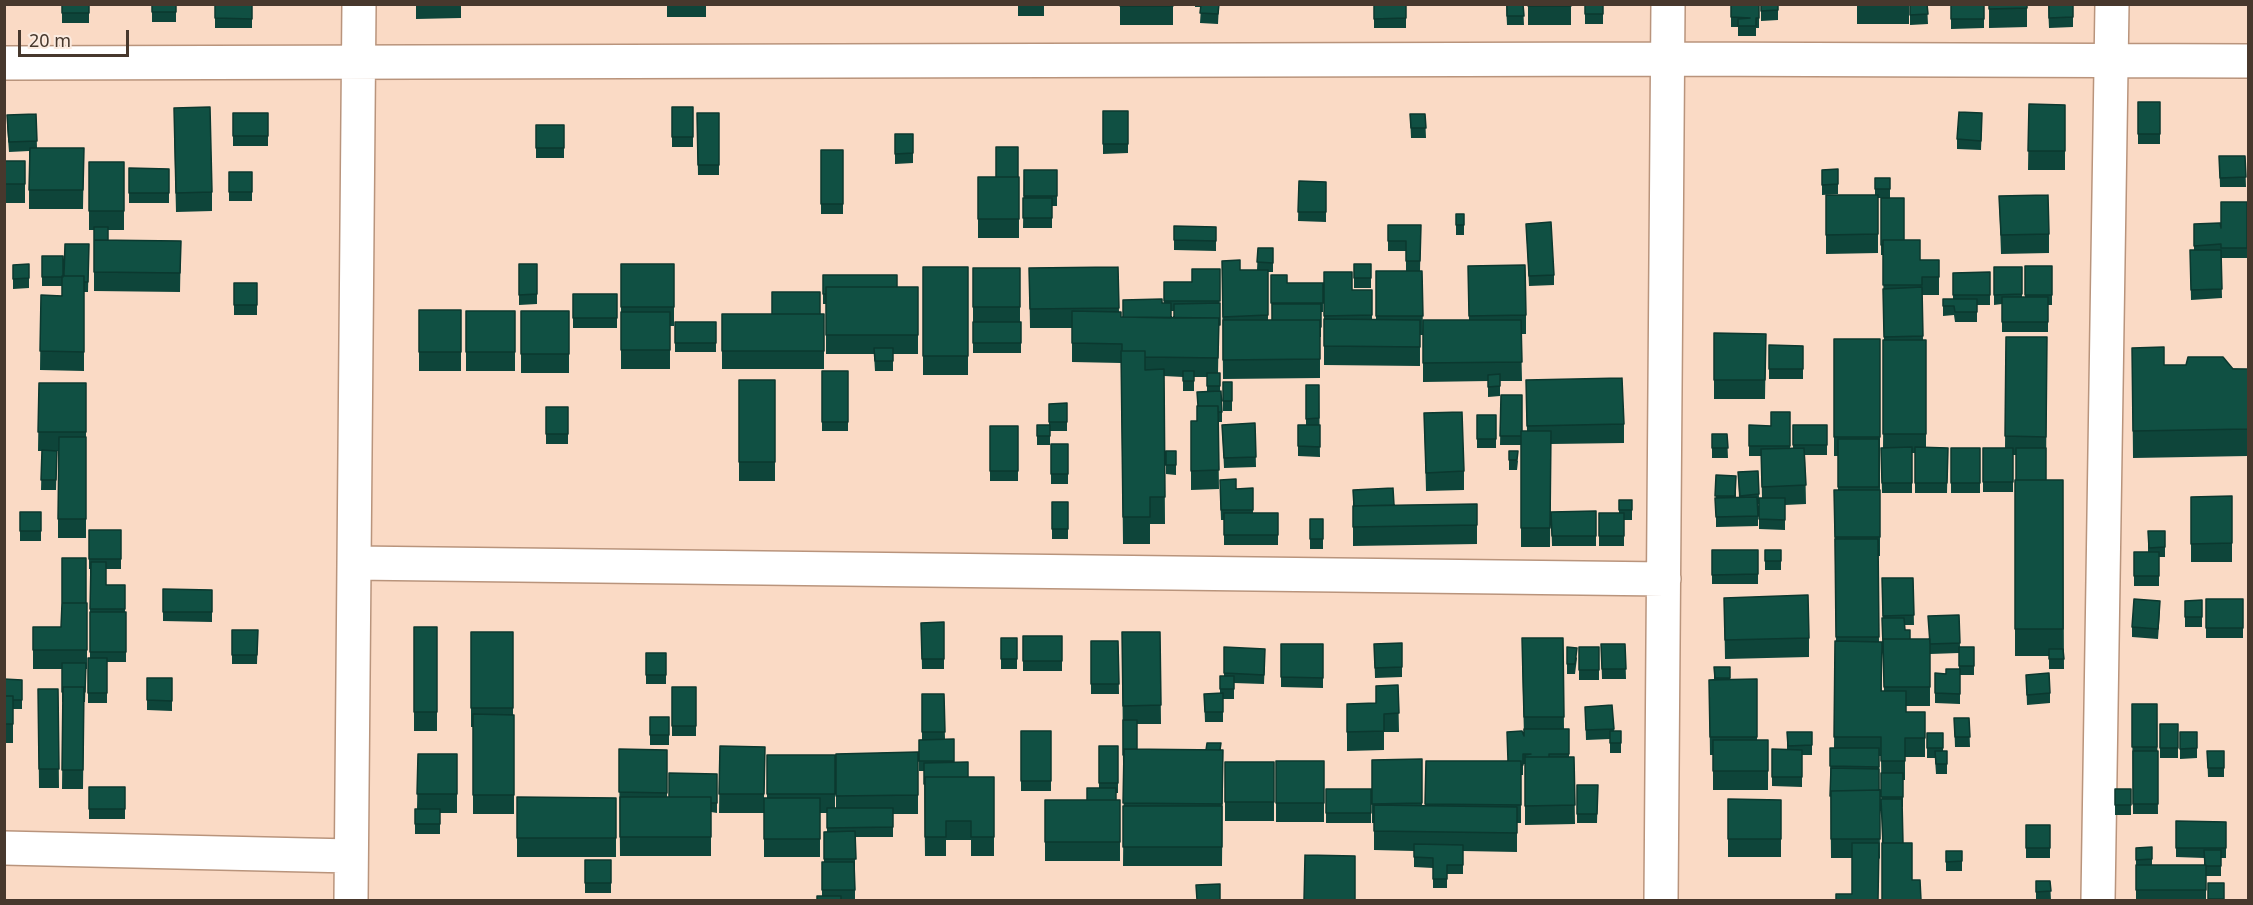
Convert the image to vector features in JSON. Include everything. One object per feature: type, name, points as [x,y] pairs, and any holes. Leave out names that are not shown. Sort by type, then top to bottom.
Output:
[{"type":"street","points":[[351,900],[359,4]]},
{"type":"street","points":[[1661,900],[1668,4]]},
{"type":"street","points":[[2098,900],[2112,4]]},
{"type":"street","points":[[4,63],[2248,60]]},
{"type":"street","points":[[354,563],[1664,579]]},
{"type":"street","points":[[4,849],[351,856]]},
{"type":"building","points":[[62,4],[89,4],[89,13],[62,13]]},
{"type":"building","points":[[152,4],[176,4],[176,12],[152,12]]},
{"type":"building","points":[[215,4],[252,4],[252,19],[215,18]]},
{"type":"building","points":[[1120,4],[1173,4],[1173,6],[1120,6]]},
{"type":"building","points":[[1201,4],[1219,4],[1218,14],[1200,13]]},
{"type":"building","points":[[1374,4],[1406,4],[1406,18],[1374,19]]},
{"type":"building","points":[[1507,4],[1523,4],[1524,16],[1507,16]]},
{"type":"building","points":[[1528,4],[1571,4],[1571,6],[1528,6]]},
{"type":"building","points":[[1585,4],[1603,4],[1603,14],[1585,14]]},
{"type":"building","points":[[1731,4],[1759,4],[1759,18],[1756,18],[1756,26],[1738,26],[1738,19],[1750,18],[1731,17]]},
{"type":"building","points":[[1761,4],[1778,4],[1778,10],[1761,11]]},
{"type":"building","points":[[1909,4],[1909,5],[1857,5]]},
{"type":"building","points":[[1910,4],[1927,4],[1928,14],[1910,15]]},
{"type":"building","points":[[1951,4],[1984,4],[1984,19],[1951,19]]},
{"type":"building","points":[[1989,4],[2027,4],[2027,8],[1989,9]]},
{"type":"building","points":[[2049,4],[2073,4],[2073,17],[2049,18]]},
{"type":"building","points":[[2138,102],[2160,102],[2160,134],[2138,134]]},
{"type":"building","points":[[2029,104],[2065,105],[2065,151],[2028,151]]},
{"type":"building","points":[[210,107],[212,192],[176,193],[174,108]]},
{"type":"building","points":[[672,107],[693,107],[693,137],[672,137]]},
{"type":"building","points":[[1103,111],[1128,111],[1128,144],[1103,144]]},
{"type":"building","points":[[1959,112],[1982,113],[1981,141],[1957,139]]},
{"type":"building","points":[[233,113],[268,113],[268,136],[233,136]]},
{"type":"building","points":[[697,113],[719,113],[719,165],[698,165]]},
{"type":"building","points":[[36,114],[37,141],[9,142],[7,115]]},
{"type":"building","points":[[1410,114],[1425,114],[1426,128],[1411,128]]},
{"type":"building","points":[[536,125],[564,125],[564,148],[536,148]]},
{"type":"building","points":[[895,134],[913,134],[913,153],[895,154]]},
{"type":"building","points":[[996,147],[1018,147],[1018,177],[996,177]]},
{"type":"building","points":[[30,148],[84,148],[83,190],[29,190]]},
{"type":"building","points":[[821,150],[843,150],[843,204],[821,204]]},
{"type":"building","points":[[2219,156],[2245,156],[2246,177],[2220,178]]},
{"type":"building","points":[[4,161],[25,161],[25,184],[4,184]]},
{"type":"building","points":[[89,162],[124,162],[124,211],[89,211]]},
{"type":"building","points":[[129,168],[169,169],[169,193],[129,193]]},
{"type":"building","points":[[1838,169],[1838,184],[1822,185],[1822,170]]},
{"type":"building","points":[[1024,170],[1057,170],[1057,196],[1024,196]]},
{"type":"building","points":[[229,172],[252,172],[252,192],[229,192]]},
{"type":"building","points":[[978,177],[1019,177],[1019,219],[978,219]]},
{"type":"building","points":[[1875,178],[1890,178],[1890,189],[1875,189]]},
{"type":"building","points":[[1299,181],[1326,182],[1326,212],[1298,212]]},
{"type":"building","points":[[1826,195],[1878,195],[1878,234],[1826,235]]},
{"type":"building","points":[[2048,195],[2049,234],[2001,235],[1999,196]]},
{"type":"building","points":[[1023,198],[1052,198],[1052,218],[1023,218]]},
{"type":"building","points":[[1881,198],[1904,198],[1904,240],[1883,240],[1883,245],[1881,245]]},
{"type":"building","points":[[2221,202],[2247,202],[2247,248],[2221,248],[2221,244],[2194,246],[2194,224],[2220,223],[2221,228]]},
{"type":"building","points":[[1456,214],[1464,214],[1464,225],[1456,225]]},
{"type":"building","points":[[1551,222],[1554,275],[1529,276],[1526,224]]},
{"type":"building","points":[[1388,225],[1421,225],[1420,261],[1406,261],[1406,241],[1388,241]]},
{"type":"building","points":[[1174,226],[1216,227],[1216,241],[1174,240]]},
{"type":"building","points":[[94,227],[108,227],[108,240],[94,240]]},
{"type":"building","points":[[94,240],[181,241],[180,273],[94,272]]},
{"type":"building","points":[[1883,240],[1920,240],[1920,260],[1939,260],[1939,277],[1922,277],[1922,285],[1883,285]]},
{"type":"building","points":[[65,244],[89,244],[88,282],[84,282],[84,276],[64,276]]},
{"type":"building","points":[[1258,248],[1273,248],[1273,263],[1257,262]]},
{"type":"building","points":[[2190,250],[2221,250],[2222,289],[2191,290]]},
{"type":"building","points":[[42,256],[63,256],[63,277],[42,277]]},
{"type":"building","points":[[1240,260],[1240,270],[1268,270],[1268,315],[1223,317],[1222,261]]},
{"type":"building","points":[[29,264],[29,278],[13,279],[13,265]]},
{"type":"building","points":[[519,264],[537,264],[537,294],[519,295]]},
{"type":"building","points":[[621,264],[674,264],[674,307],[621,307]]},
{"type":"building","points":[[1354,264],[1371,264],[1371,278],[1354,278]]},
{"type":"building","points":[[1525,265],[1526,315],[1469,316],[1468,266]]},
{"type":"building","points":[[2025,266],[2052,266],[2052,295],[2025,295]]},
{"type":"building","points":[[923,267],[968,267],[968,356],[923,356]]},
{"type":"building","points":[[1118,267],[1119,308],[1030,309],[1029,268]]},
{"type":"building","points":[[1994,267],[2022,267],[2022,294],[1994,295]]},
{"type":"building","points":[[973,268],[1020,268],[1020,307],[973,307]]},
{"type":"building","points":[[1192,269],[1220,269],[1220,301],[1164,301],[1164,282],[1192,282]]},
{"type":"building","points":[[1376,271],[1422,271],[1423,316],[1376,316]]},
{"type":"building","points":[[1324,272],[1352,272],[1352,290],[1372,290],[1372,315],[1324,316]]},
{"type":"building","points":[[1990,272],[1990,295],[1953,295],[1953,273]]},
{"type":"building","points":[[823,275],[897,275],[897,287],[826,287],[826,294],[823,294]]},
{"type":"building","points":[[1271,275],[1287,275],[1287,283],[1323,283],[1323,303],[1271,303]]},
{"type":"building","points":[[62,276],[84,276],[84,352],[40,351],[41,295],[62,296]]},
{"type":"building","points":[[234,283],[257,283],[257,305],[234,305]]},
{"type":"building","points":[[826,287],[918,287],[918,335],[826,335]]},
{"type":"building","points":[[1922,287],[1923,336],[1884,337],[1883,289]]},
{"type":"building","points":[[772,292],[820,292],[820,314],[772,314]]},
{"type":"building","points":[[573,294],[617,294],[617,318],[573,318]]},
{"type":"building","points":[[2002,297],[2048,297],[2048,322],[2002,322]]},
{"type":"building","points":[[1162,299],[1162,303],[1171,303],[1171,318],[1123,317],[1123,300]]},
{"type":"building","points":[[1943,299],[1977,299],[1977,312],[1955,312],[1954,306],[1943,306]]},
{"type":"building","points":[[1220,303],[1220,325],[1219,318],[1174,318],[1174,304]]},
{"type":"building","points":[[1272,304],[1321,304],[1321,327],[1320,320],[1272,320]]},
{"type":"building","points":[[419,310],[461,310],[461,352],[419,352]]},
{"type":"building","points":[[466,311],[515,311],[515,352],[466,352]]},
{"type":"building","points":[[521,311],[569,311],[569,354],[521,354]]},
{"type":"building","points":[[1072,311],[1121,312],[1121,317],[1219,318],[1218,358],[1145,357],[1145,351],[1122,351],[1122,344],[1072,343]]},
{"type":"building","points":[[621,312],[670,312],[670,350],[621,350]]},
{"type":"building","points":[[722,314],[824,314],[824,351],[722,351]]},
{"type":"building","points":[[1324,319],[1420,320],[1420,347],[1324,346]]},
{"type":"building","points":[[1223,320],[1320,320],[1320,359],[1223,360]]},
{"type":"building","points":[[1423,320],[1521,320],[1522,362],[1423,363]]},
{"type":"building","points":[[675,322],[716,322],[716,343],[675,343]]},
{"type":"building","points":[[973,322],[1021,322],[1021,343],[973,343]]},
{"type":"building","points":[[1714,333],[1766,334],[1765,380],[1714,380]]},
{"type":"building","points":[[2006,337],[2047,337],[2046,437],[2005,436]]},
{"type":"building","points":[[1834,339],[1880,339],[1880,437],[1834,437]]},
{"type":"building","points":[[1883,340],[1926,340],[1926,434],[1883,434]]},
{"type":"building","points":[[1769,345],[1803,346],[1803,369],[1769,369]]},
{"type":"building","points":[[2164,347],[2164,365],[2186,365],[2188,357],[2223,357],[2233,369],[2248,369],[2248,429],[2133,431],[2132,348]]},
{"type":"building","points":[[874,348],[893,348],[893,361],[875,361]]},
{"type":"building","points":[[1121,351],[1145,351],[1145,370],[1164,369],[1165,497],[1150,497],[1150,517],[1123,517]]},
{"type":"building","points":[[822,371],[848,371],[848,422],[822,422]]},
{"type":"building","points":[[1183,371],[1194,371],[1194,381],[1183,381]]},
{"type":"building","points":[[1207,373],[1220,373],[1220,386],[1207,386]]},
{"type":"building","points":[[1500,374],[1500,386],[1488,387],[1488,375]]},
{"type":"building","points":[[1622,378],[1624,424],[1527,426],[1526,380]]},
{"type":"building","points":[[739,380],[775,380],[775,462],[739,462]]},
{"type":"building","points":[[1223,382],[1232,382],[1232,401],[1223,401]]},
{"type":"building","points":[[39,383],[86,383],[86,432],[38,432]]},
{"type":"building","points":[[1306,385],[1319,385],[1319,418],[1306,419]]},
{"type":"building","points":[[1221,391],[1222,412],[1218,412],[1218,406],[1198,406],[1197,392]]},
{"type":"building","points":[[1501,395],[1522,395],[1521,436],[1500,436]]},
{"type":"building","points":[[1067,403],[1067,422],[1049,422],[1049,404]]},
{"type":"building","points":[[1197,406],[1218,406],[1219,470],[1191,471],[1191,421],[1197,421]]},
{"type":"building","points":[[546,407],[568,407],[568,434],[546,434]]},
{"type":"building","points":[[1462,412],[1464,471],[1426,473],[1424,413]]},
{"type":"building","points":[[1771,412],[1790,412],[1790,446],[1749,446],[1749,425],[1771,426]]},
{"type":"building","points":[[1477,415],[1496,415],[1496,439],[1477,439]]},
{"type":"building","points":[[1255,423],[1256,457],[1224,458],[1222,425]]},
{"type":"building","points":[[1037,425],[1050,425],[1050,436],[1037,436]]},
{"type":"building","points":[[1298,425],[1320,425],[1320,447],[1298,446]]},
{"type":"building","points":[[1793,425],[1827,425],[1827,445],[1793,445]]},
{"type":"building","points":[[990,426],[1018,426],[1018,471],[990,471]]},
{"type":"building","points":[[1521,431],[1551,431],[1550,528],[1521,528]]},
{"type":"building","points":[[1712,434],[1727,434],[1728,448],[1712,448]]},
{"type":"building","points":[[59,437],[86,437],[86,519],[58,519]]},
{"type":"building","points":[[1838,439],[1879,439],[1879,487],[1838,487]]},
{"type":"building","points":[[1051,444],[1068,444],[1068,474],[1051,474]]},
{"type":"building","points":[[1912,447],[1912,483],[1882,483],[1881,448]]},
{"type":"building","points":[[1915,447],[1948,448],[1947,483],[1915,483]]},
{"type":"building","points":[[1804,448],[1806,485],[1762,487],[1761,449]]},
{"type":"building","points":[[1951,448],[1980,448],[1980,483],[1951,483]]},
{"type":"building","points":[[1983,448],[2013,448],[2013,482],[1983,482]]},
{"type":"building","points":[[2016,448],[2046,448],[2046,480],[2016,480]]},
{"type":"building","points":[[42,450],[57,451],[56,480],[41,480]]},
{"type":"building","points":[[1166,451],[1176,451],[1176,465],[1166,465]]},
{"type":"building","points":[[1509,451],[1518,451],[1517,460],[1509,460]]},
{"type":"building","points":[[1758,471],[1759,494],[1740,496],[1738,472]]},
{"type":"building","points":[[1716,475],[1736,476],[1735,496],[1715,496]]},
{"type":"building","points":[[1236,479],[1236,489],[1253,488],[1253,510],[1221,510],[1220,480]]},
{"type":"building","points":[[2015,480],[2063,480],[2063,629],[2015,629]]},
{"type":"building","points":[[1393,488],[1394,505],[1354,506],[1353,490]]},
{"type":"building","points":[[1834,490],[1880,490],[1880,537],[1835,537]]},
{"type":"building","points":[[2232,496],[2232,543],[2191,544],[2191,497]]},
{"type":"building","points":[[1757,497],[1758,516],[1716,517],[1715,498]]},
{"type":"building","points":[[1759,498],[1785,498],[1785,520],[1759,519]]},
{"type":"building","points":[[1619,500],[1632,500],[1632,510],[1619,510]]},
{"type":"building","points":[[1052,502],[1068,502],[1068,529],[1052,529]]},
{"type":"building","points":[[1477,504],[1477,525],[1353,527],[1353,506]]},
{"type":"building","points":[[1596,511],[1596,536],[1552,536],[1551,512]]},
{"type":"building","points":[[20,512],[41,512],[41,531],[20,531]]},
{"type":"building","points":[[1224,513],[1278,513],[1278,535],[1224,535]]},
{"type":"building","points":[[1599,513],[1624,513],[1624,536],[1599,536]]},
{"type":"building","points":[[1310,519],[1323,519],[1323,539],[1310,539]]},
{"type":"building","points":[[89,530],[121,530],[121,559],[89,559]]},
{"type":"building","points":[[2148,531],[2165,531],[2165,547],[2149,548]]},
{"type":"building","points":[[1835,539],[1878,539],[1879,637],[1836,637]]},
{"type":"building","points":[[1712,550],[1758,550],[1758,574],[1712,575]]},
{"type":"building","points":[[1765,550],[1781,550],[1781,561],[1765,561]]},
{"type":"building","points":[[2134,552],[2159,552],[2159,576],[2134,576]]},
{"type":"building","points":[[62,558],[86,558],[86,603],[62,603]]},
{"type":"building","points":[[91,562],[106,562],[106,585],[125,585],[125,609],[90,609]]},
{"type":"building","points":[[1882,578],[1913,578],[1914,615],[1883,616]]},
{"type":"building","points":[[163,589],[212,590],[212,612],[163,612]]},
{"type":"building","points":[[1808,595],[1809,638],[1725,640],[1724,598]]},
{"type":"building","points":[[2134,599],[2160,601],[2158,629],[2132,627]]},
{"type":"building","points":[[2206,599],[2243,599],[2243,628],[2206,628]]},
{"type":"building","points":[[2202,600],[2202,617],[2185,617],[2185,601]]},
{"type":"building","points":[[62,603],[87,603],[87,650],[33,650],[33,627],[61,627]]},
{"type":"building","points":[[90,612],[126,612],[126,652],[90,652]]},
{"type":"building","points":[[1959,615],[1960,643],[1930,644],[1928,616]]},
{"type":"building","points":[[1882,618],[1904,618],[1905,630],[1910,630],[1910,639],[1883,639],[1883,645]]},
{"type":"building","points":[[944,622],[944,659],[922,659],[921,623]]},
{"type":"building","points":[[414,627],[437,627],[437,712],[414,712]]},
{"type":"building","points":[[232,630],[258,630],[257,655],[232,655]]},
{"type":"building","points":[[471,632],[513,632],[513,708],[471,708]]},
{"type":"building","points":[[1122,632],[1160,632],[1161,705],[1123,706]]},
{"type":"building","points":[[1023,636],[1062,636],[1062,661],[1023,661]]},
{"type":"building","points":[[1001,638],[1017,638],[1017,659],[1001,659]]},
{"type":"building","points":[[1522,638],[1563,638],[1564,717],[1524,717]]},
{"type":"building","points":[[1883,639],[1930,639],[1930,687],[1884,687]]},
{"type":"building","points":[[1091,641],[1118,641],[1119,684],[1091,684]]},
{"type":"building","points":[[1835,641],[1882,642],[1881,691],[1906,691],[1906,712],[1925,712],[1925,738],[1905,738],[1905,761],[1881,761],[1881,737],[1834,737]]},
{"type":"building","points":[[1402,643],[1402,667],[1375,668],[1374,644]]},
{"type":"building","points":[[1281,644],[1323,644],[1323,678],[1281,677]]},
{"type":"building","points":[[1601,644],[1625,644],[1626,669],[1602,669]]},
{"type":"building","points":[[1224,647],[1265,649],[1264,675],[1224,673]]},
{"type":"building","points":[[1567,647],[1577,648],[1575,664],[1567,664]]},
{"type":"building","points":[[1579,647],[1599,647],[1599,670],[1579,670]]},
{"type":"building","points":[[1959,647],[1974,647],[1974,666],[1959,666]]},
{"type":"building","points":[[2049,649],[2063,649],[2064,659],[2049,659]]},
{"type":"building","points":[[646,653],[666,653],[666,675],[646,675]]},
{"type":"building","points":[[88,658],[107,658],[107,693],[88,693]]},
{"type":"building","points":[[62,663],[86,663],[85,692],[84,687],[63,687],[62,692]]},
{"type":"building","points":[[1714,667],[1730,667],[1730,678],[1715,678]]},
{"type":"building","points":[[1946,669],[1960,669],[1960,694],[1935,693],[1935,673],[1946,674]]},
{"type":"building","points":[[2049,673],[2050,693],[2027,695],[2026,675]]},
{"type":"building","points":[[1220,676],[1234,676],[1234,689],[1220,689]]},
{"type":"building","points":[[147,678],[172,678],[172,701],[147,700]]},
{"type":"building","points":[[4,679],[22,680],[22,700],[13,700],[13,696],[4,696]]},
{"type":"building","points":[[1757,679],[1757,737],[1710,737],[1709,680]]},
{"type":"building","points":[[1398,685],[1399,713],[1384,714],[1384,731],[1347,732],[1347,704],[1376,703],[1376,686]]},
{"type":"building","points":[[63,687],[84,687],[83,770],[62,770]]},
{"type":"building","points":[[672,687],[696,687],[696,726],[672,726]]},
{"type":"building","points":[[38,689],[58,689],[59,769],[39,769]]},
{"type":"building","points":[[1223,693],[1223,712],[1205,712],[1204,694]]},
{"type":"building","points":[[922,694],[944,694],[945,732],[922,732]]},
{"type":"building","points":[[4,696],[13,696],[13,724],[4,724]]},
{"type":"building","points":[[2132,704],[2157,704],[2157,747],[2132,747]]},
{"type":"building","points":[[1612,705],[1614,729],[1586,730],[1585,707]]},
{"type":"building","points":[[473,714],[514,715],[514,795],[473,795]]},
{"type":"building","points":[[650,717],[669,717],[669,735],[650,735]]},
{"type":"building","points":[[1954,718],[1969,718],[1970,737],[1955,737]]},
{"type":"building","points":[[1123,720],[1137,720],[1137,749],[1124,749],[1124,755],[1123,755]]},
{"type":"building","points":[[2160,724],[2178,724],[2178,748],[2160,748]]},
{"type":"building","points":[[1524,729],[1569,729],[1569,754],[1525,757],[1531,754],[1523,754],[1523,765],[1521,761],[1508,761],[1507,732],[1522,731],[1524,736]]},
{"type":"building","points":[[1021,731],[1051,731],[1051,781],[1021,781]]},
{"type":"building","points":[[1610,731],[1621,731],[1621,743],[1610,743]]},
{"type":"building","points":[[1787,732],[1812,732],[1812,745],[1788,746]]},
{"type":"building","points":[[2180,732],[2197,732],[2197,748],[2180,749]]},
{"type":"building","points":[[1927,733],[1943,733],[1943,748],[1927,748]]},
{"type":"building","points":[[954,739],[954,761],[919,761],[919,740]]},
{"type":"building","points":[[1713,740],[1768,740],[1768,771],[1713,771]]},
{"type":"building","points":[[1207,743],[1221,743],[1220,750],[1206,750]]},
{"type":"building","points":[[720,746],[765,747],[764,794],[719,794]]},
{"type":"building","points":[[1099,746],[1118,746],[1118,783],[1099,783]]},
{"type":"building","points":[[1830,748],[1879,748],[1879,767],[1830,766]]},
{"type":"building","points":[[619,749],[667,750],[667,793],[619,792]]},
{"type":"building","points":[[1124,749],[1223,750],[1222,804],[1123,803]]},
{"type":"building","points":[[1772,749],[1802,750],[1802,777],[1772,777]]},
{"type":"building","points":[[1935,751],[1947,751],[1947,764],[1936,764]]},
{"type":"building","points":[[2133,751],[2158,751],[2158,804],[2133,804]]},
{"type":"building","points":[[2207,751],[2224,751],[2224,768],[2208,768]]},
{"type":"building","points":[[918,752],[918,795],[836,796],[836,754]]},
{"type":"building","points":[[418,754],[457,754],[457,794],[417,794]]},
{"type":"building","points":[[767,755],[835,755],[835,794],[767,794]]},
{"type":"building","points":[[1525,757],[1574,757],[1575,805],[1525,806]]},
{"type":"building","points":[[1422,759],[1422,803],[1372,804],[1372,760]]},
{"type":"building","points":[[1276,761],[1324,761],[1324,803],[1276,803]]},
{"type":"building","points":[[1426,761],[1521,761],[1521,805],[1425,804]]},
{"type":"building","points":[[968,762],[968,777],[925,777],[924,784],[924,763]]},
{"type":"building","points":[[1225,762],[1274,762],[1274,802],[1225,802]]},
{"type":"building","points":[[1831,768],[1879,769],[1879,790],[1831,791],[1830,796]]},
{"type":"building","points":[[669,773],[717,774],[717,803],[711,803],[711,797],[669,797]]},
{"type":"building","points":[[1881,773],[1903,773],[1903,797],[1881,797]]},
{"type":"building","points":[[925,777],[994,777],[994,837],[971,837],[971,821],[946,821],[946,837],[925,837]]},
{"type":"building","points":[[1577,785],[1598,785],[1597,814],[1577,814]]},
{"type":"building","points":[[89,787],[125,787],[125,809],[89,809]]},
{"type":"building","points":[[1087,788],[1116,788],[1116,800],[1087,800]]},
{"type":"building","points":[[1326,789],[1371,789],[1371,813],[1326,813]]},
{"type":"building","points":[[2115,789],[2131,789],[2131,805],[2115,805]]},
{"type":"building","points":[[1880,790],[1880,839],[1831,839],[1831,791]]},
{"type":"building","points":[[517,797],[616,798],[616,838],[517,838]]},
{"type":"building","points":[[620,797],[711,797],[711,837],[620,837]]},
{"type":"building","points":[[764,798],[820,798],[820,839],[764,839]]},
{"type":"building","points":[[1728,799],[1781,800],[1781,839],[1728,839]]},
{"type":"building","points":[[1881,799],[1902,799],[1903,843],[1883,843]]},
{"type":"building","points":[[1045,800],[1120,800],[1120,842],[1045,842]]},
{"type":"building","points":[[1374,805],[1517,807],[1517,833],[1374,831]]},
{"type":"building","points":[[1123,806],[1222,806],[1222,847],[1123,847]]},
{"type":"building","points":[[827,808],[893,808],[893,827],[827,828]]},
{"type":"building","points":[[415,809],[440,809],[440,824],[415,824]]},
{"type":"building","points":[[2176,821],[2226,822],[2226,848],[2176,848]]},
{"type":"building","points":[[2026,825],[2050,825],[2050,848],[2026,848]]},
{"type":"building","points":[[855,831],[856,859],[824,859],[824,832]]},
{"type":"building","points":[[1852,843],[1879,843],[1878,900],[1836,900],[1836,894],[1852,894]]},
{"type":"building","points":[[1882,843],[1912,843],[1912,880],[1920,880],[1921,900],[1882,900]]},
{"type":"building","points":[[1414,844],[1463,845],[1463,865],[1447,865],[1447,879],[1433,879],[1433,858],[1414,857]]},
{"type":"building","points":[[2152,847],[2152,859],[2136,860],[2136,848]]},
{"type":"building","points":[[2204,850],[2221,850],[2221,866],[2206,866]]},
{"type":"building","points":[[1946,851],[1962,851],[1962,861],[1946,862]]},
{"type":"building","points":[[1305,855],[1355,856],[1355,900],[1304,900]]},
{"type":"building","points":[[585,860],[611,860],[611,883],[585,883]]},
{"type":"building","points":[[822,862],[854,862],[855,890],[822,890]]},
{"type":"building","points":[[2136,865],[2206,865],[2206,890],[2136,890]]},
{"type":"building","points":[[2036,881],[2050,881],[2051,891],[2036,892]]},
{"type":"building","points":[[2208,883],[2224,883],[2224,899],[2208,899]]},
{"type":"building","points":[[1220,884],[1220,900],[1197,900],[1196,885]]},
{"type":"building","points":[[817,896],[841,896],[841,900],[817,900]]}]
